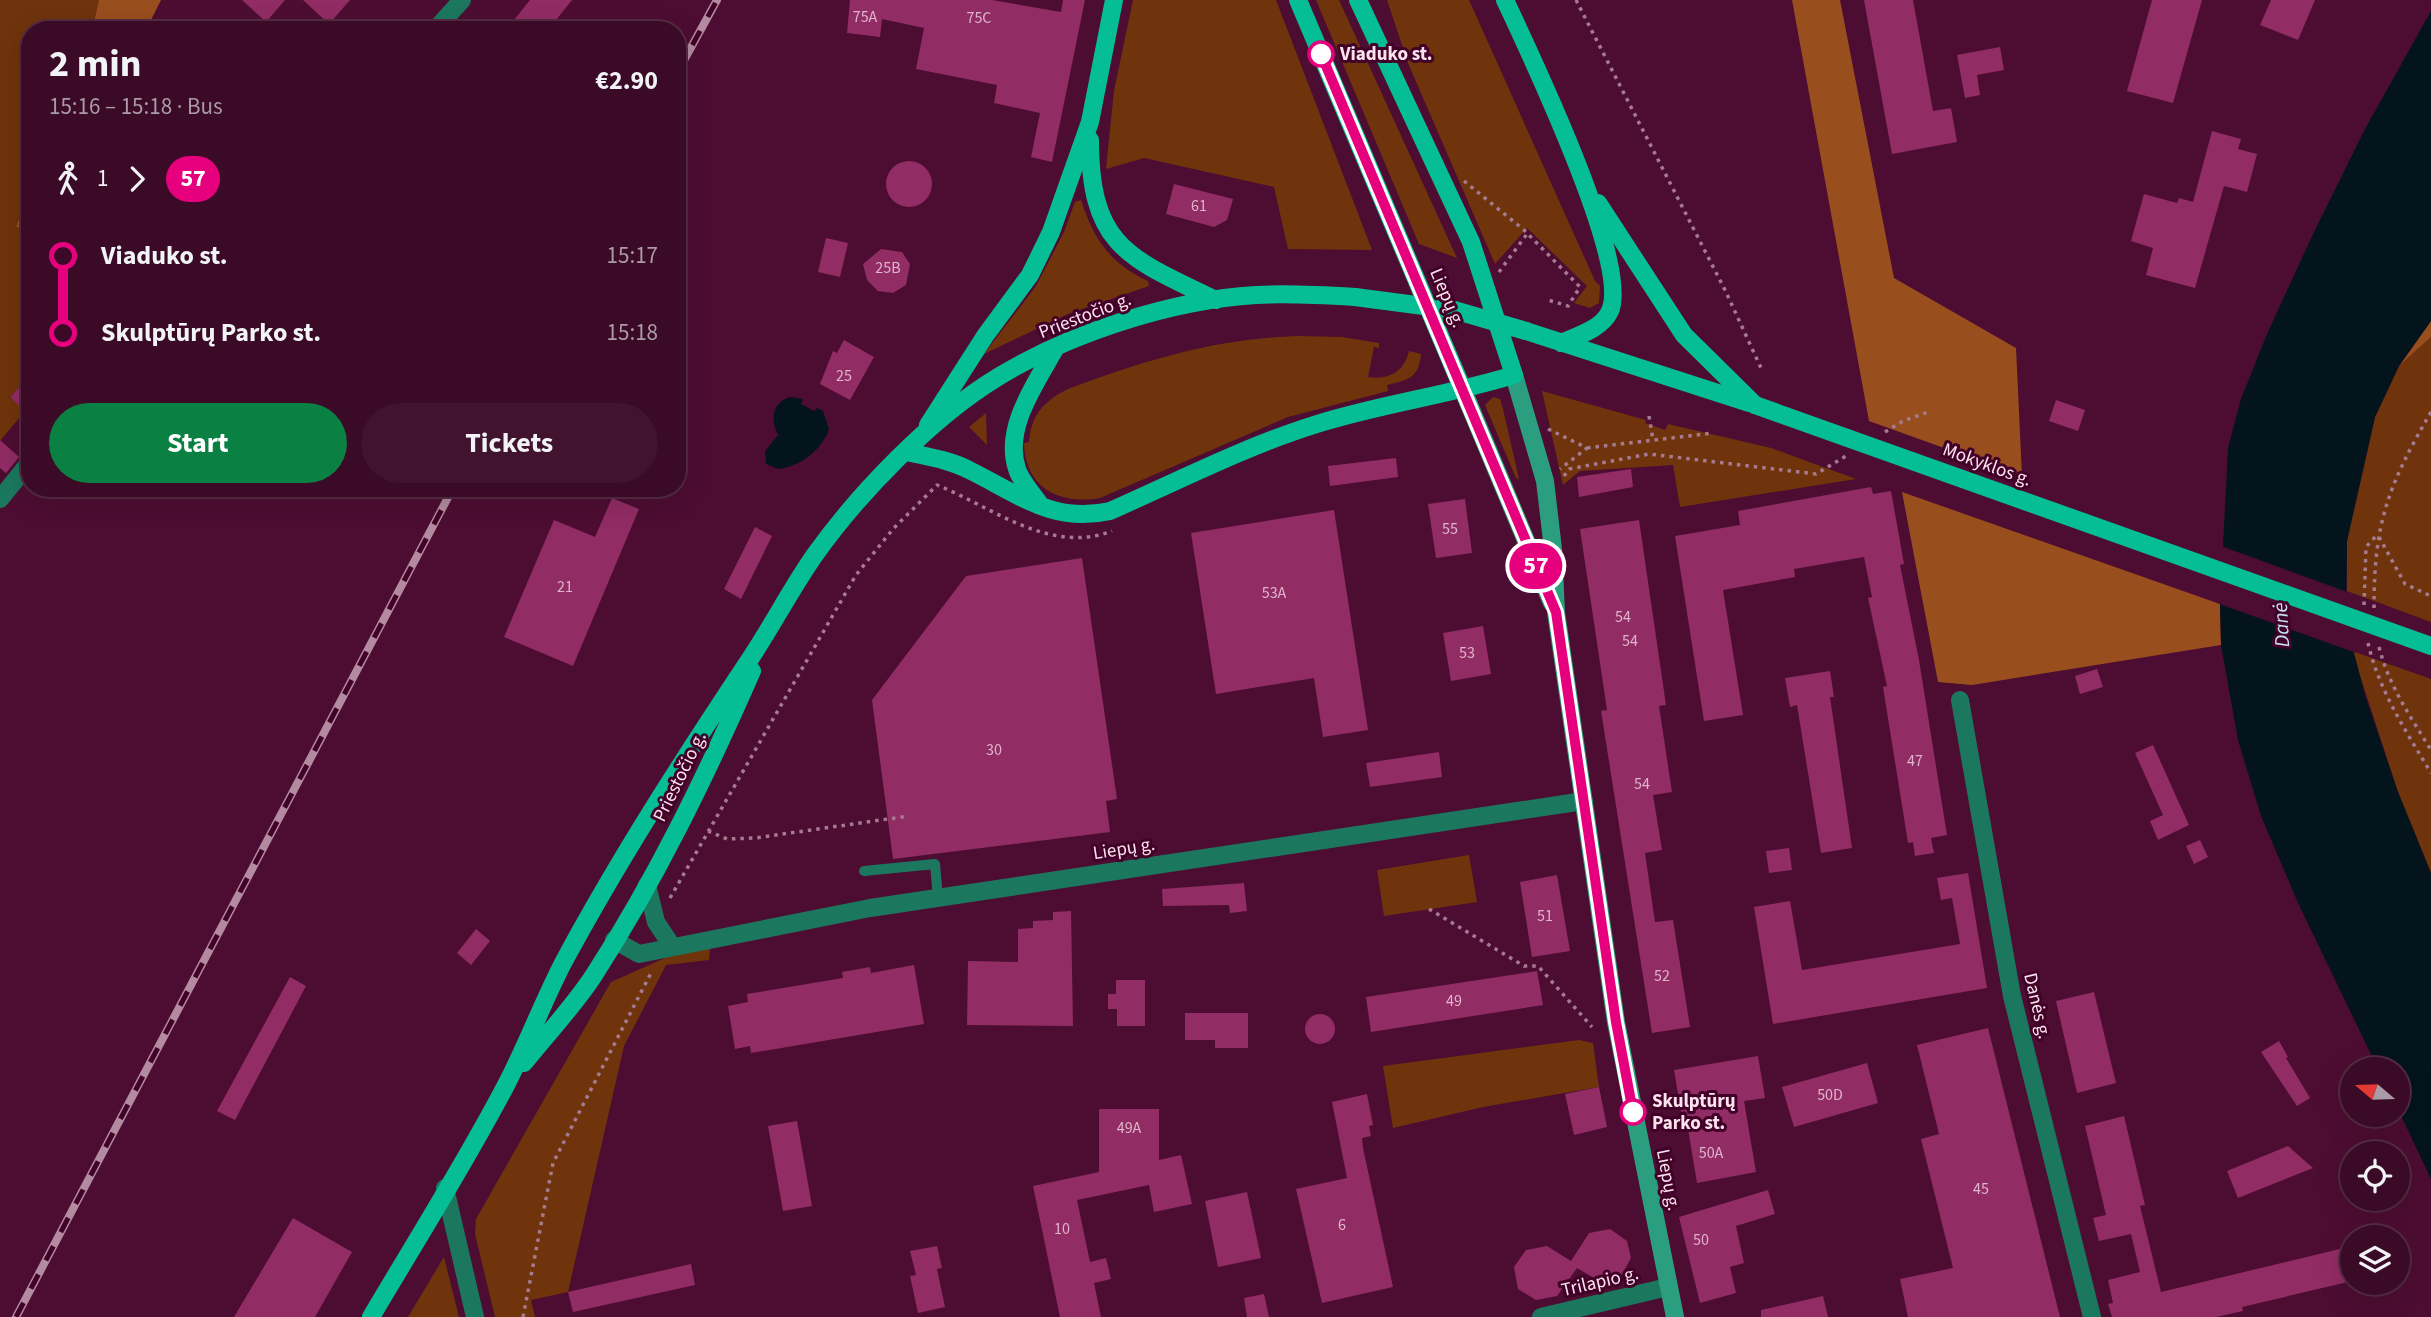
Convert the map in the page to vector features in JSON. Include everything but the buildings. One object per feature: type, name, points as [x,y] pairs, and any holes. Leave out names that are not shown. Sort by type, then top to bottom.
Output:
[{"type":"main road","points":[[1114,0],[1090,122],[1066,194],[1030,275],[985,336],[913,446],[1043,508],[1067,515],[1089,516],[1110,511],[1255,447],[1318,424],[1463,390],[1514,375]]},
{"type":"main road","name":"Liepų g.","points":[[1298,0],[1556,612]]},
{"type":"main road","name":"Liepų g.","points":[[1358,0],[1471,242],[1488,287],[1529,420],[1546,489],[1556,612],[1616,1022],[1675,1317]]},
{"type":"main road","points":[[1505,0],[1587,185],[1615,288],[1609,313],[1595,328],[1561,343]]},
{"type":"main road","points":[[1090,122],[1092,191],[1109,233],[1124,251],[1146,266],[1216,300]]},
{"type":"main road","points":[[1587,185],[1684,335],[1755,405]]},
{"type":"main road","name":"Priestočio g.","points":[[371,1317],[505,1088],[562,964],[673,776],[812,560],[842,519],[913,446],[998,377],[1056,347],[1150,314],[1216,300],[1255,295],[1405,301],[1454,310],[1526,331]]},
{"type":"main road","name":"Mokyklos g.","points":[[1526,331],[1755,405],[2431,646]]},
{"type":"main road","points":[[1043,508],[1018,472],[1015,433],[1024,406],[1056,347]]},
{"type":"main road","name":"Priestočio g.","points":[[505,1088],[593,976],[647,885],[699,791],[772,626]]},
{"type":"main road","points":[[587,923],[614,940]]},
{"type":"street","points":[[443,21],[462,0]]},
{"type":"street","points":[[0,499],[21,474]]},
{"type":"street","name":"Danės g.","points":[[1960,700],[2012,996],[2092,1317]]},
{"type":"street","name":"Liepų g.","points":[[614,940],[639,954],[938,898],[1584,801]]},
{"type":"street","points":[[647,885],[656,922],[672,946]]},
{"type":"street","points":[[445,1188],[475,1317]]},
{"type":"street","name":"Trilapio g.","points":[[1542,1317],[1668,1287]]},
{"type":"lane","points":[[864,871],[934,864],[938,898]]},
{"type":"path","points":[[1576,0],[1725,290],[1760,368]]},
{"type":"path","points":[[1460,178],[1527,234],[1580,288],[1568,306],[1548,300]]},
{"type":"path","points":[[1488,287],[1527,234]]},
{"type":"path","points":[[1881,434],[1903,421],[1931,411]]},
{"type":"path","points":[[2364,618],[2363,568],[2366,547],[2378,535],[2383,511],[2403,460],[2431,412]]},
{"type":"path","points":[[1649,416],[1653,440]]},
{"type":"path","points":[[1529,420],[1587,448],[1713,433]]},
{"type":"path","points":[[1546,489],[1587,448]]},
{"type":"path","points":[[1546,489],[1569,469],[1649,454],[1816,474],[1848,454]]},
{"type":"path","points":[[656,922],[856,575],[893,529],[937,485],[968,497],[1006,519],[1067,539],[1094,538],[1115,530]]},
{"type":"path","points":[[2378,535],[2405,584],[2431,596]]},
{"type":"path","points":[[2365,631],[2380,682],[2431,773]]},
{"type":"path","points":[[2418,752],[2431,747]]},
{"type":"path","points":[[708,831],[727,839],[755,838],[909,816]]},
{"type":"path","points":[[1429,909],[1524,966],[1538,965],[1586,1017],[1591,1027]]},
{"type":"path","points":[[523,1317],[553,1163],[657,960]]},
{"type":"shaded area","points":[[0,0],[99,0],[94,21],[21,21],[21,212],[16,225],[21,229],[21,385],[10,397],[21,407],[21,416],[0,441]]},
{"type":"shaded area","points":[[99,0],[161,0],[150,21],[94,21]]},
{"type":"shaded area","points":[[1133,0],[1276,0],[1372,250],[1288,249],[1274,187],[1144,158],[1106,169],[1114,91]]},
{"type":"shaded area","points":[[1316,0],[1339,0],[1457,258],[1419,244]]},
{"type":"shaded area","points":[[1387,0],[1469,0],[1595,281],[1600,286],[1599,303],[1590,308],[1574,303],[1587,286],[1527,228],[1495,264],[1408,63]]},
{"type":"shaded area","points":[[1792,0],[1840,0],[1894,278],[2016,348],[2022,476],[1869,421]]},
{"type":"shaded area","points":[[1081,200],[1097,238],[1113,258],[1148,281],[1149,286],[1068,314],[984,354],[1036,286],[1064,232],[1075,202]]},
{"type":"shaded area","points":[[21,213],[21,230],[16,226]]},
{"type":"shaded area","points":[[2431,321],[2431,337],[2399,366]]},
{"type":"shaded area","points":[[1297,336],[1342,337],[1379,343],[1379,348],[1374,347],[1368,377],[1383,377],[1394,373],[1403,364],[1409,351],[1421,354],[1420,362],[1411,377],[1387,385],[1388,391],[1288,417],[1100,498],[1071,499],[1058,496],[1038,482],[1031,472],[1024,443],[1029,442],[1030,432],[1040,410],[1068,389],[1125,369],[1208,346]]},
{"type":"shaded area","points":[[2431,337],[2431,622],[2347,591],[2347,541],[2375,417],[2399,366]]},
{"type":"shaded area","points":[[1542,391],[1646,420],[1645,423],[1665,430],[1668,424],[1771,448],[1856,479],[1680,507],[1673,465],[1580,471],[1563,485]]},
{"type":"shaded area","points":[[1493,397],[1500,399],[1519,479],[1516,478],[1485,405]]},
{"type":"shaded area","points":[[986,413],[987,445],[969,427]]},
{"type":"shaded area","points":[[1902,492],[2220,604],[2221,645],[1972,685],[1938,682]]},
{"type":"shaded area","points":[[2352,651],[2431,679],[2431,873],[2398,792]]},
{"type":"shaded area","points":[[1469,855],[1477,902],[1384,916],[1377,870]]},
{"type":"shaded area","points":[[710,947],[709,960],[666,965],[624,1046],[568,1292],[531,1300],[535,1317],[495,1317],[475,1234],[476,1219],[611,982],[674,954]]},
{"type":"shaded area","points":[[1579,1040],[1593,1043],[1599,1087],[1483,1107],[1393,1128],[1383,1066]]},
{"type":"shaded area","points":[[444,1257],[459,1317],[408,1317]]},
{"type":"water","name":"Danė","points":[[2431,11],[2431,321],[2399,366],[2375,417],[2347,541],[2346,622],[2365,695],[2398,792],[2431,873],[2431,1179],[2406,1127],[2410,1127],[2410,1057],[2372,1057],[2298,903],[2261,816],[2238,740],[2221,645],[2220,604],[2228,448],[2241,399],[2267,334],[2365,129]]},
{"type":"water","points":[[790,397],[803,399],[801,404],[814,411],[817,408],[823,411],[829,429],[821,444],[809,456],[794,465],[778,469],[766,464],[765,451],[778,435],[774,423],[776,407]]},
{"type":"pier","points":[[2221,546],[2350,593],[2350,622],[2356,653],[2217,603]]},
{"type":"railway","points":[[686,57],[717,0]]},
{"type":"railway","points":[[16,1317],[448,497]]},
{"type":"bus line","name":"57","points":[[1321,54],[1556,612],[1616,1022],[1633,1112]]},
{"type":"place","name":"Viaduko st.","points":[[1321,54]]},
{"type":"place","name":"Skulptūrų Parko st.","points":[[1633,1112]]}]
